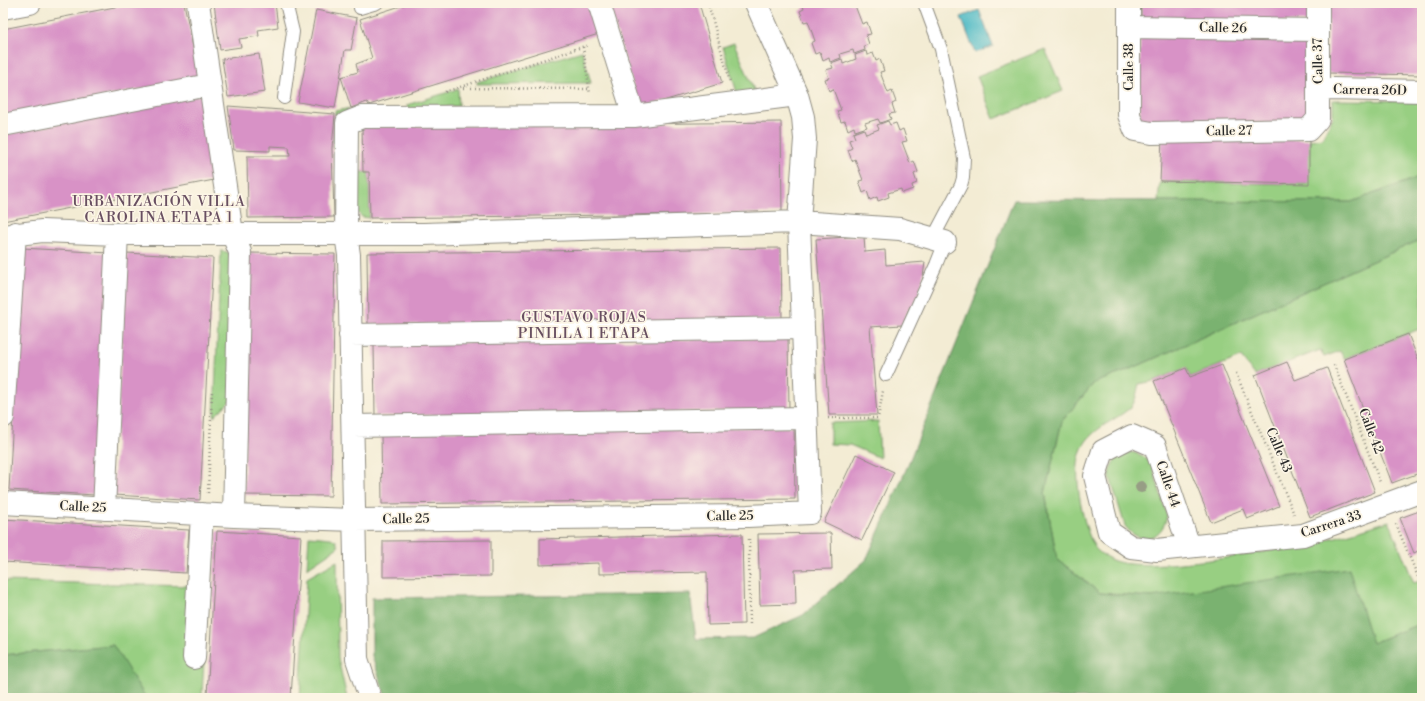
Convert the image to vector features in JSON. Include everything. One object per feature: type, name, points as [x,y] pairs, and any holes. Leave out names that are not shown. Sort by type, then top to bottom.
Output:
[{"type":"street","points":[[3,8],[30,3]]},
{"type":"street","points":[[198,3],[232,233],[240,252],[234,516]]},
{"type":"street","points":[[599,3],[634,116]]},
{"type":"street","points":[[352,426],[806,418],[799,222],[805,139],[803,117],[797,95],[756,3]]},
{"type":"street","name":"Calle 38","points":[[1129,3],[1129,115],[1135,130]]},
{"type":"street","name":"Calle 37","points":[[1318,3],[1318,119]]},
{"type":"street","name":"Calle 26","points":[[1129,27],[1318,30]]},
{"type":"street","points":[[3,125],[209,85]]},
{"type":"street","name":"Carrera 26D","points":[[1319,90],[1422,91]]},
{"type":"street","points":[[370,698],[357,659],[350,335],[350,255],[346,235],[347,123],[362,117],[634,116],[797,95]]},
{"type":"street","name":"Calle 27","points":[[1135,130],[1152,133],[1308,130],[1318,119]]},
{"type":"street","points":[[3,417],[9,234],[42,231],[117,234],[232,233],[346,235],[799,222],[900,229],[939,240]]},
{"type":"street","points":[[104,509],[117,234]]},
{"type":"street","points":[[350,335],[803,328]]},
{"type":"street","name":"Calle 25","points":[[3,503],[234,516],[355,520],[748,516],[810,513],[806,418]]},
{"type":"street","name":"Calle 44","points":[[1103,451],[1132,436],[1155,446],[1189,546]]},
{"type":"street","name":"Carrera 33","points":[[1103,451],[1095,476],[1109,532],[1131,547],[1157,550],[1303,535],[1422,491]]},
{"type":"street","points":[[194,658],[202,514]]},
{"type":"lane","points":[[284,98],[292,32],[286,3]]},
{"type":"lane","points":[[360,8],[377,3]]},
{"type":"lane","points":[[886,375],[936,265],[939,240],[963,178],[964,158],[941,49],[924,3]]},
{"type":"path","points":[[708,3],[737,103]]},
{"type":"path","points":[[438,94],[610,39]]},
{"type":"path","points":[[461,87],[466,89],[588,89],[583,47]]},
{"type":"path","name":"Calle 42","points":[[1334,365],[1418,577],[1422,575]]},
{"type":"path","name":"Calle 43","points":[[1236,373],[1303,535]]},
{"type":"path","points":[[806,418],[878,418],[886,375]]},
{"type":"path","points":[[748,516],[750,627]]},
{"type":"green space","points":[[734,43],[755,92],[738,96],[723,47]]},
{"type":"green space","points":[[1045,49],[1063,91],[994,119],[977,76]]},
{"type":"green space","points":[[582,51],[591,83],[477,84],[477,82]]},
{"type":"green space","points":[[458,89],[459,106],[408,109],[407,105]]},
{"type":"green space","points":[[1333,100],[1422,101],[1422,176],[1351,202],[1158,201],[1160,182],[1308,184],[1309,140],[1322,138],[1333,117]]},
{"type":"green space","points":[[351,108],[342,115],[341,145],[332,148],[335,111]]},
{"type":"green space","points":[[356,172],[369,172],[370,218],[362,217],[357,212]]},
{"type":"green space","points":[[1422,176],[1422,239],[1124,372],[1094,383],[1062,421],[1045,493],[1057,559],[1100,593],[1151,597],[1349,568],[1372,643],[1422,623],[1422,698],[386,698],[372,656],[372,598],[690,594],[696,639],[753,638],[803,615],[866,560],[905,472],[1014,200],[1351,202]]},
{"type":"green space","points":[[1422,239],[1422,328],[1344,359],[1340,351],[1324,357],[1320,350],[1255,375],[1241,357],[1190,377],[1186,368],[1154,381],[1139,384],[1133,405],[1124,413],[1100,428],[1087,440],[1082,448],[1079,458],[1078,478],[1080,503],[1086,527],[1095,548],[1110,559],[1126,563],[1150,565],[1212,560],[1245,555],[1328,539],[1389,521],[1414,583],[1422,580],[1422,623],[1372,643],[1151,597],[1100,593],[1057,559],[1045,493],[1062,421],[1094,383],[1124,372]]},
{"type":"green space","points":[[221,251],[227,252],[234,257],[231,400],[214,417]]},
{"type":"green space","points":[[878,421],[880,458],[850,445],[830,444],[830,423]]},
{"type":"green space","points":[[1131,452],[1143,456],[1152,465],[1167,516],[1160,530],[1150,538],[1137,536],[1125,526],[1109,474],[1116,459]]},
{"type":"green space","points":[[309,536],[331,538],[336,541],[338,547],[307,568]]},
{"type":"green space","points":[[337,561],[338,658],[347,698],[300,698],[307,578]]},
{"type":"green space","points":[[3,581],[190,586],[204,661],[202,695],[249,698],[146,698],[112,645],[3,655]]},
{"type":"green space","points":[[113,645],[146,698],[3,698],[3,655]]},
{"type":"water","points":[[979,10],[993,46],[975,53],[961,17]]},
{"type":"building","points":[[135,3],[184,3],[199,78],[3,116],[3,29]]},
{"type":"building","points":[[214,3],[275,3],[278,27],[258,30],[259,36],[239,39],[241,47],[220,50]]},
{"type":"building","points":[[300,3],[320,3],[321,6],[301,9]]},
{"type":"building","points":[[410,3],[592,3],[602,33],[369,105],[367,102],[351,108],[341,77],[358,72],[356,64],[372,58],[360,19]]},
{"type":"building","points":[[608,3],[699,3],[722,83],[640,108]]},
{"type":"building","points":[[802,3],[854,3],[862,24],[867,22],[871,34],[866,35],[869,44],[864,46],[865,50],[854,54],[853,50],[840,54],[841,58],[830,62],[829,58],[823,61],[820,52],[815,54],[811,43],[815,41],[808,21],[804,22],[800,11],[804,9]]},
{"type":"building","points":[[1141,3],[1310,3],[1309,22],[1141,21]]},
{"type":"building","points":[[1329,3],[1422,3],[1422,75],[1328,73]]},
{"type":"building","points":[[316,10],[357,18],[351,50],[345,50],[335,108],[298,102]]},
{"type":"building","points":[[1140,36],[1309,37],[1309,124],[1140,123]]},
{"type":"building","points":[[866,51],[867,55],[873,53],[876,61],[880,59],[884,71],[880,72],[888,93],[892,91],[896,102],[892,104],[895,113],[889,114],[891,119],[880,123],[878,119],[865,123],[867,127],[855,131],[854,127],[848,130],[845,121],[841,122],[837,111],[841,110],[833,89],[829,91],[825,79],[829,78],[826,70],[833,68],[831,63],[842,59],[843,64],[856,59],[855,55]]},
{"type":"building","points":[[259,54],[265,92],[228,97],[222,59]]},
{"type":"building","points":[[202,95],[219,179],[3,221],[3,135]]},
{"type":"building","points":[[228,106],[335,114],[332,148],[334,217],[248,218],[247,156],[290,156],[289,147],[270,146],[270,151],[234,150]]},
{"type":"building","points":[[888,121],[890,125],[896,123],[899,131],[903,129],[907,141],[902,142],[910,163],[914,161],[918,172],[914,174],[917,183],[912,185],[913,189],[902,193],[901,189],[888,193],[889,197],[878,201],[877,197],[870,200],[867,191],[863,193],[859,181],[863,180],[855,159],[852,161],[848,150],[852,148],[849,140],[855,138],[853,133],[864,129],[866,134],[879,129],[877,125]]},
{"type":"building","points":[[781,122],[782,213],[370,218],[369,172],[363,172],[362,127]]},
{"type":"building","points":[[1162,138],[1309,140],[1309,184],[1160,181]]},
{"type":"building","points":[[864,236],[865,252],[885,250],[886,265],[925,262],[922,284],[914,306],[910,306],[902,325],[870,327],[877,415],[829,415],[816,239]]},
{"type":"building","points":[[22,248],[109,253],[95,495],[9,490]]},
{"type":"building","points":[[781,248],[782,320],[368,325],[367,253]]},
{"type":"building","points":[[127,253],[213,258],[200,500],[113,495]]},
{"type":"building","points":[[248,253],[335,254],[331,496],[244,495]]},
{"type":"building","points":[[1408,334],[1422,369],[1422,472],[1392,483],[1344,359]]},
{"type":"building","points":[[788,338],[789,410],[375,416],[374,344]]},
{"type":"building","points":[[1287,362],[1295,380],[1327,368],[1375,492],[1310,517],[1255,375]]},
{"type":"building","points":[[1222,365],[1279,506],[1247,519],[1243,509],[1211,522],[1154,381],[1186,368],[1190,377]]},
{"type":"building","points":[[794,427],[795,499],[382,504],[381,432]]},
{"type":"building","points":[[856,454],[894,472],[862,540],[824,522]]},
{"type":"building","points":[[1422,510],[1422,549],[1414,553],[1400,518]]},
{"type":"building","points":[[3,519],[189,530],[186,573],[3,562]]},
{"type":"building","points":[[217,531],[301,536],[291,698],[249,698],[207,695]]},
{"type":"building","points":[[831,533],[832,569],[795,570],[796,604],[760,605],[758,534]]},
{"type":"building","points":[[742,534],[744,624],[708,625],[707,572],[599,574],[599,563],[540,565],[540,539]]},
{"type":"building","points":[[491,540],[491,576],[383,577],[383,541]]},
{"type":"district","name":"URBANIZACIÓN VILLA CAROLINA ETAPA 1","points":[[159,210]]},
{"type":"district","name":"GUSTAVO ROJAS PINILLA 1 ETAPA","points":[[584,326]]}]
